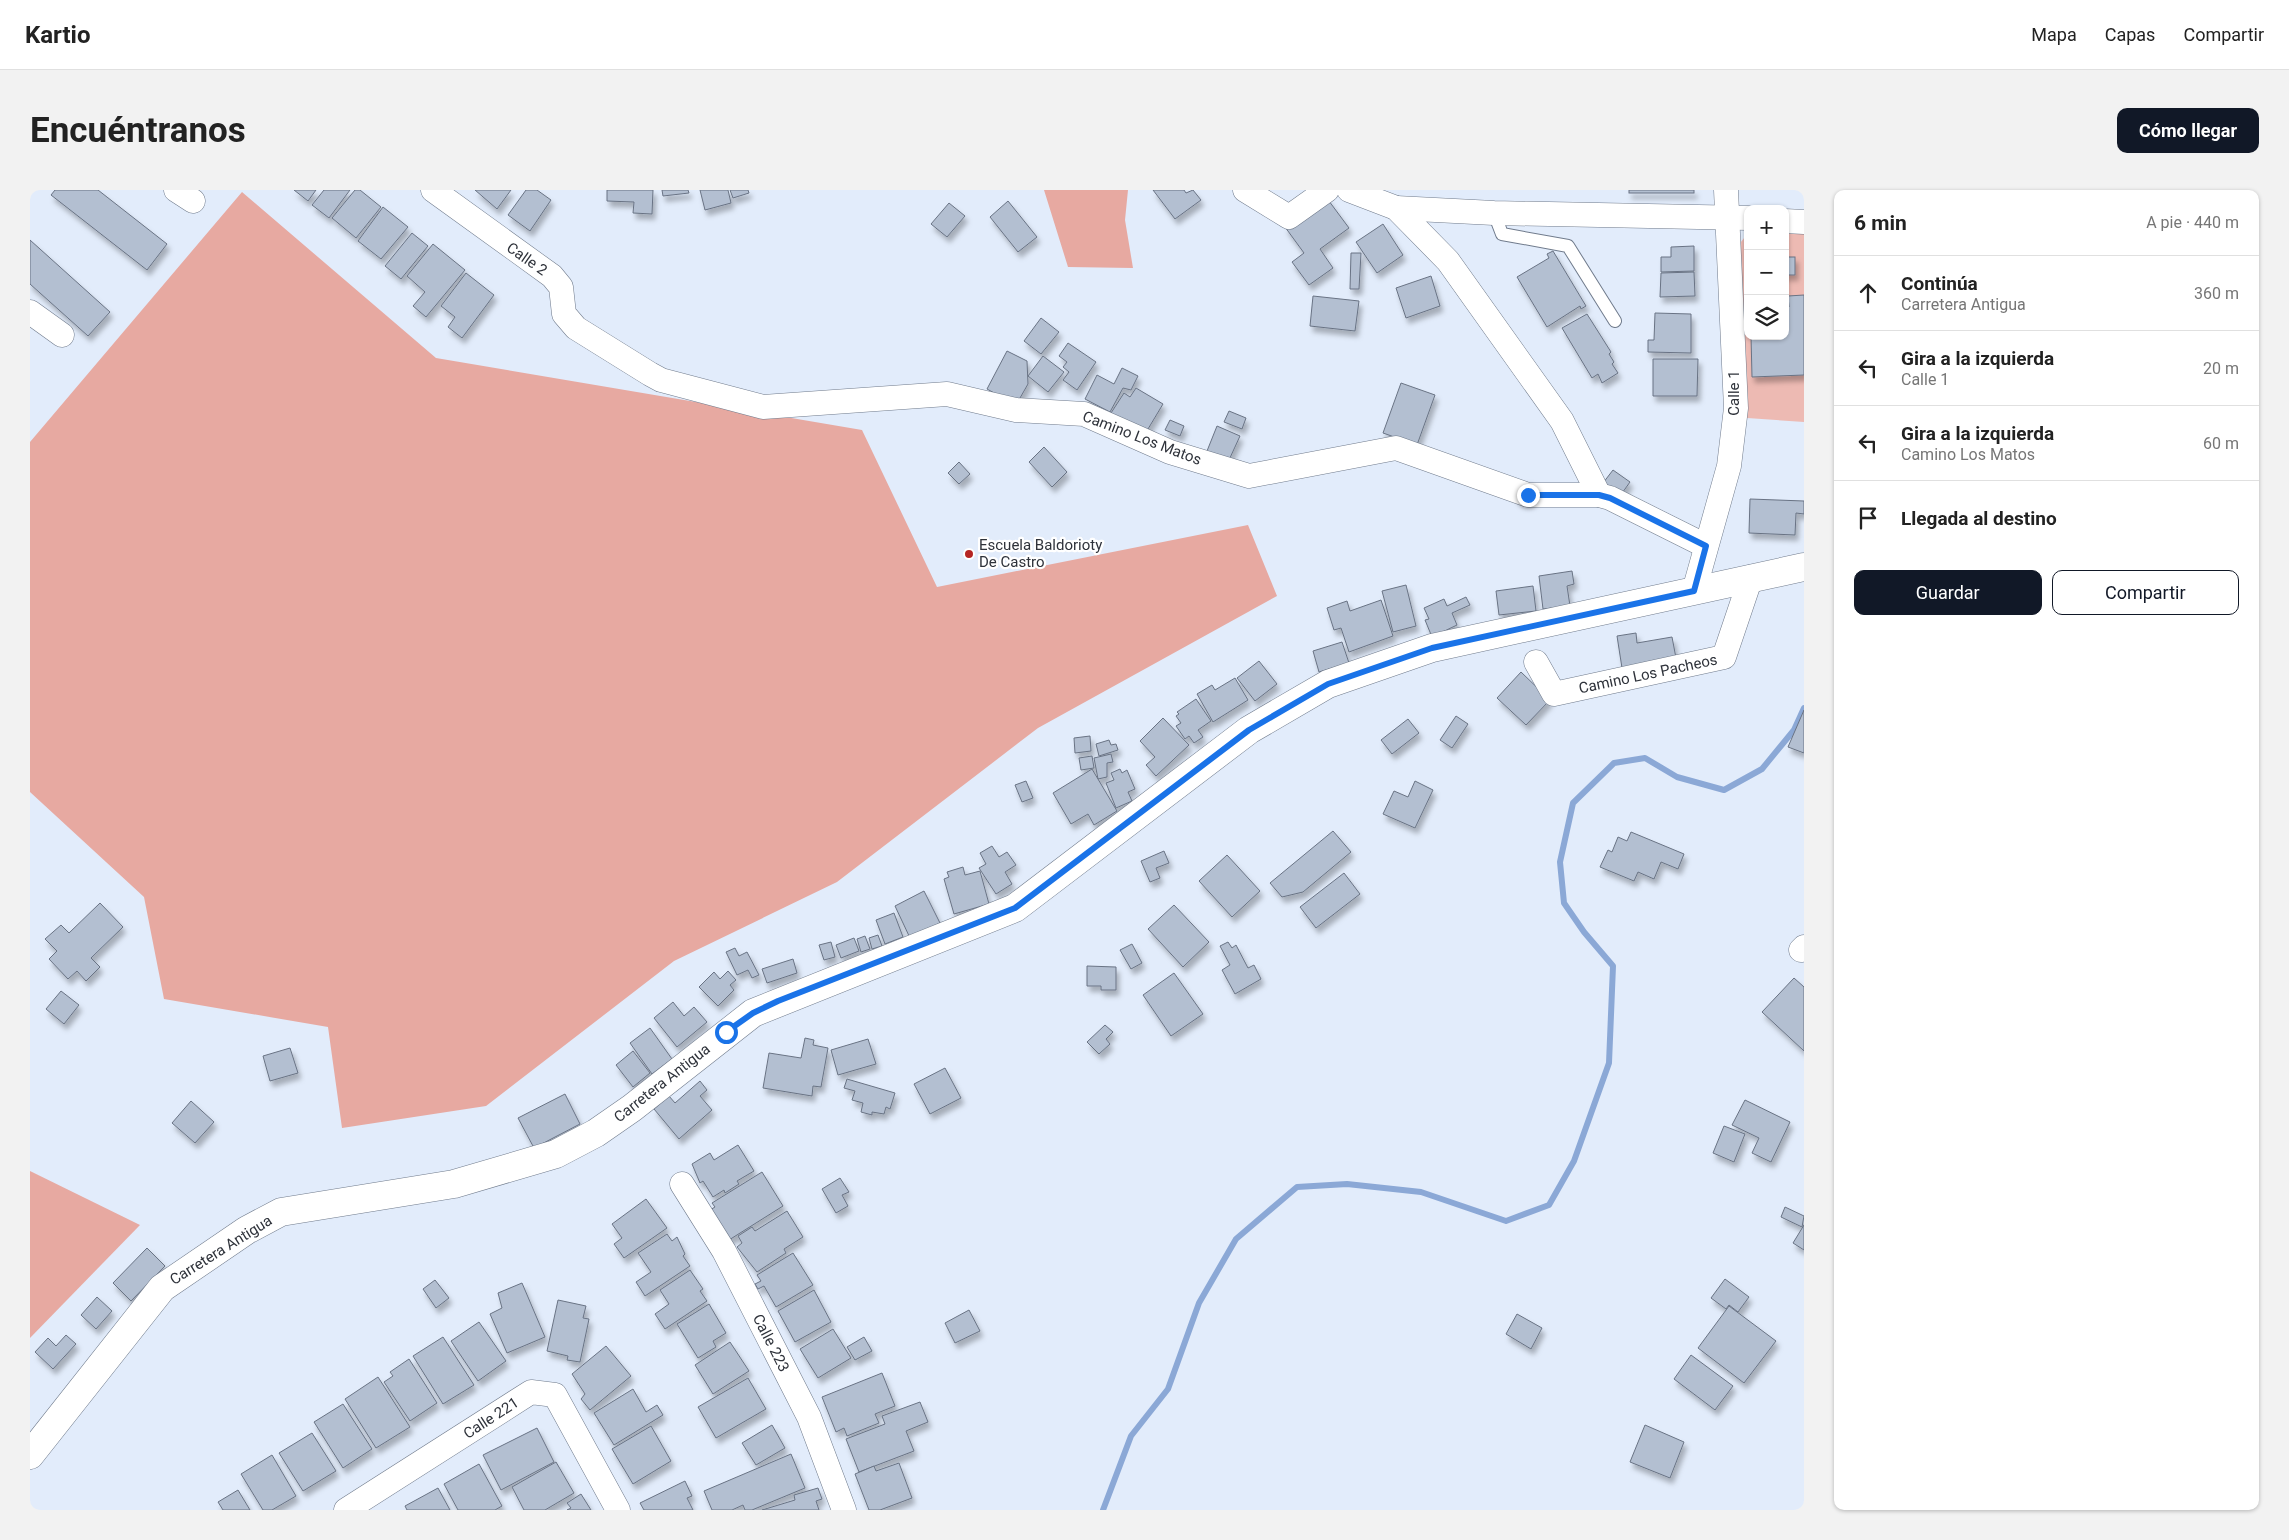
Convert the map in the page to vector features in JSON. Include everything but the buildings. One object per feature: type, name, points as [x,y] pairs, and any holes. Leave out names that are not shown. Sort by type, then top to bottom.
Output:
[{"type":"street","name":"Calle 2","points":[[433,190],[552,276],[561,287],[564,314],[576,328],[650,374]]},
{"type":"street","points":[[1245,190],[1290,217],[1327,190]]},
{"type":"street","points":[[1349,190],[1396,208],[1494,213],[1737,217]]},
{"type":"street","name":"Calle 1","points":[[1694,591],[1729,466],[1736,408],[1737,217],[1726,190]]},
{"type":"street","points":[[1396,208],[1448,261],[1562,421],[1599,495]]},
{"type":"street","points":[[1789,221],[1804,222]]},
{"type":"street","points":[[30,312],[62,335]]},
{"type":"street","name":"Camino Los Matos","points":[[650,374],[662,380],[763,407],[946,394],[1016,410],[1084,414],[1170,452],[1249,476],[1396,448],[1528,495],[1599,495],[1610,498],[1706,546]]},
{"type":"street","name":"Carretera Antigua","points":[[30,1455],[162,1288],[247,1230],[281,1212],[454,1184],[556,1154],[596,1133],[625,1113],[753,1013],[1015,908],[1249,730],[1328,684],[1432,648],[1804,566]]},
{"type":"street","name":"Camino Los Pacheos","points":[[1536,662],[1554,694],[1724,657],[1751,577]]},
{"type":"street","name":"Calle 223","points":[[682,1184],[724,1250],[809,1416],[844,1510]]},
{"type":"street","name":"Calle 221","points":[[346,1510],[531,1392],[555,1395],[618,1510]]},
{"type":"lane","points":[[1494,213],[1502,234],[1568,246],[1614,321]]},
{"type":"shaded area","points":[[1044,190],[1128,190],[1125,220],[1133,268],[1068,267]]},
{"type":"shaded area","points":[[242,192],[436,358],[862,430],[937,587],[1248,525],[1277,596],[1038,728],[837,882],[674,961],[486,1106],[342,1128],[328,1027],[164,999],[144,897],[30,792],[30,442]]},
{"type":"shaded area","points":[[1789,232],[1804,233],[1804,422],[1747,418],[1737,247],[1744,238],[1744,340],[1789,340]]},
{"type":"shaded area","points":[[30,1171],[140,1225],[30,1338]]},
{"type":"waterway","points":[[1103,1510],[1131,1436],[1168,1389],[1199,1303],[1236,1239],[1297,1187],[1347,1184],[1421,1192],[1506,1221],[1549,1205],[1574,1161],[1609,1063],[1613,966],[1584,932],[1564,903],[1560,862],[1573,803],[1614,763],[1645,758],[1677,777],[1724,790],[1762,769],[1794,730],[1804,708]]},
{"type":"place","name":"Escuela Baldorioty De Castro","points":[[969,554]]},
{"type":"route","points":[[726,1032],[753,1013],[778,1001],[1015,908],[1249,730],[1328,684],[1432,648],[1694,591],[1706,546],[1610,498],[1599,495],[1528,495]]}]
